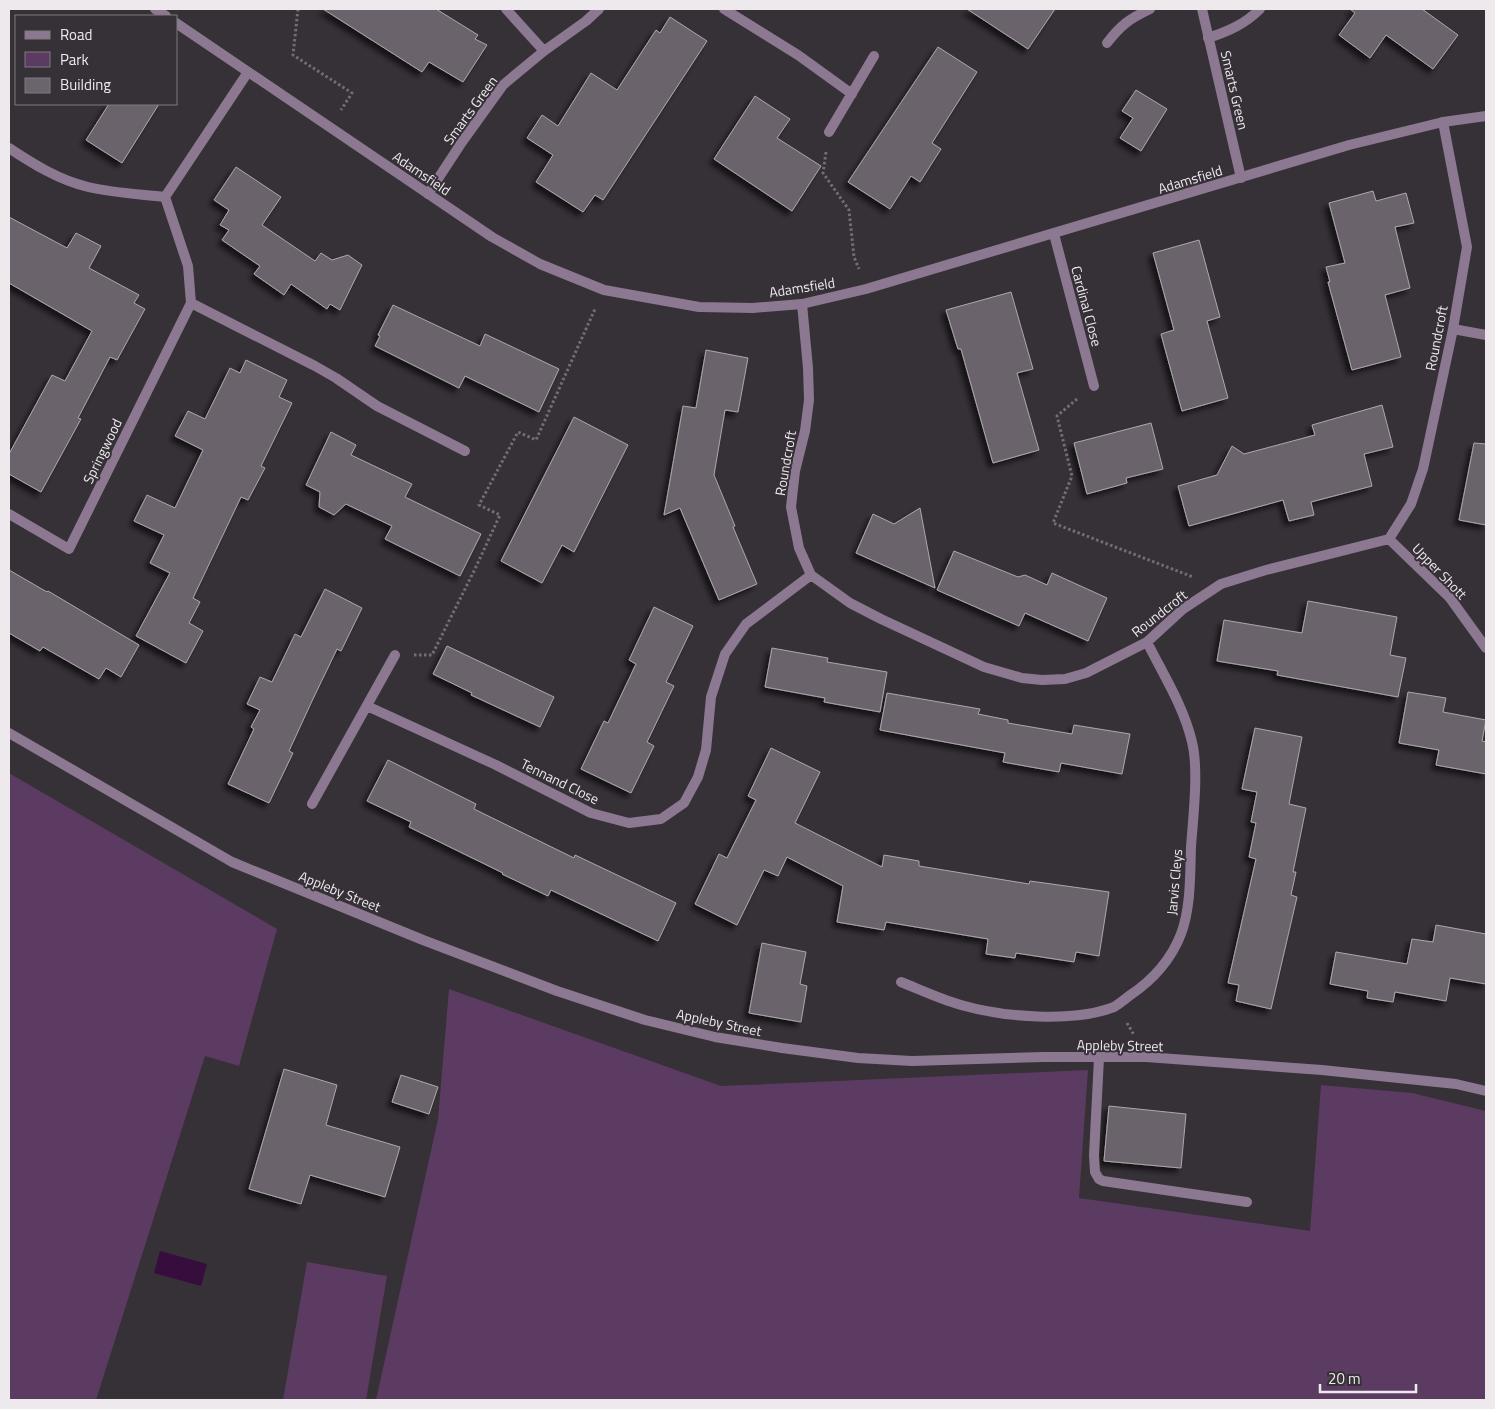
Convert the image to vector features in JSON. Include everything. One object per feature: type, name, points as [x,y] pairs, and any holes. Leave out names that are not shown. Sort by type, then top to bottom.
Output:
[{"type":"street","points":[[506,9],[544,51]]},
{"type":"street","name":"Smarts Green","points":[[428,194],[462,142],[503,86],[544,51],[586,21],[599,9]]},
{"type":"street","points":[[724,9],[798,55],[852,94]]},
{"type":"street","points":[[1107,43],[1120,26],[1150,9]]},
{"type":"street","name":"Smarts Green","points":[[1202,9],[1241,178]]},
{"type":"street","points":[[1208,38],[1234,29],[1250,19],[1260,9]]},
{"type":"street","name":"Adamsfield","points":[[178,24],[492,237],[540,264],[604,290],[699,307],[753,308],[802,304],[866,289],[1349,145],[1443,122],[1486,116]]},
{"type":"street","points":[[830,132],[874,56]]},
{"type":"street","points":[[165,197],[248,72]]},
{"type":"street","name":"Roundcroft","points":[[802,304],[809,400],[805,431],[795,471],[791,507],[800,548],[811,575],[850,603],[984,667],[1022,678],[1042,680],[1065,679],[1086,673],[1147,642],[1183,609],[1221,584],[1266,570],[1389,539],[1411,504],[1423,469],[1453,329],[1467,247],[1443,122]]},
{"type":"street","points":[[9,148],[40,168],[61,178],[88,187],[165,197]]},
{"type":"street","points":[[165,197],[188,266],[191,303],[315,366],[377,406],[465,451]]},
{"type":"street","name":"Cardinal Close","points":[[1054,234],[1094,386]]},
{"type":"street","name":"Springwood","points":[[9,514],[69,549],[191,303]]},
{"type":"street","points":[[1453,329],[1486,335]]},
{"type":"street","name":"Upper Shott","points":[[1389,539],[1450,598],[1486,648]]},
{"type":"street","name":"Tennand Close","points":[[367,706],[496,765],[591,813],[629,823],[661,819],[684,803],[698,777],[706,750],[711,697],[725,654],[746,624],[811,575]]},
{"type":"street","name":"Jarvis Cleys","points":[[901,982],[962,1006],[990,1012],[1060,1016],[1094,1013],[1115,1006],[1140,989],[1162,969],[1182,933],[1186,916],[1195,769],[1193,743],[1178,703],[1147,642]]},
{"type":"street","points":[[312,804],[395,656]]},
{"type":"street","name":"Appleby Street","points":[[9,733],[232,862],[557,991],[645,1020],[715,1037],[858,1058],[912,1061],[1043,1057],[1146,1057],[1322,1070],[1456,1084],[1486,1091]]},
{"type":"street","points":[[1099,1058],[1094,1156],[1095,1172],[1098,1179],[1247,1202]]},
{"type":"path","points":[[298,9],[293,55],[352,93],[331,128]]},
{"type":"path","points":[[830,132],[823,173],[848,210],[854,258],[866,289]]},
{"type":"path","points":[[395,656],[432,655],[500,515],[479,505],[518,432],[536,440],[604,290]]},
{"type":"path","points":[[1094,386],[1057,416],[1072,476],[1053,523],[1191,575],[1210,592]]},
{"type":"path","points":[[1115,1006],[1146,1057]]},
{"type":"green space","points":[[9,773],[277,929],[239,1066],[205,1056],[96,1400],[9,1400]]},
{"type":"green space","points":[[449,989],[721,1086],[1088,1070],[1079,1198],[1310,1231],[1321,1085],[1412,1093],[1486,1111],[1486,1400],[376,1400],[438,1119]]},
{"type":"green space","points":[[307,1262],[387,1276],[366,1400],[283,1400]]},
{"type":"shaded area","points":[[160,1251],[207,1264],[201,1286],[154,1273]]},
{"type":"building","points":[[323,9],[436,9],[478,35],[475,39],[487,45],[463,82],[429,62],[422,72]]},
{"type":"building","points":[[967,9],[1055,9],[1028,49]]},
{"type":"building","points":[[1350,9],[1422,9],[1458,35],[1433,69],[1386,35],[1370,58],[1339,35],[1355,13]]},
{"type":"building","points":[[670,17],[707,41],[603,200],[595,195],[583,212],[536,182],[553,155],[527,138],[542,115],[558,126],[591,73],[617,90],[656,30],[660,33]]},
{"type":"building","points":[[938,47],[977,72],[932,143],[941,149],[920,182],[911,176],[890,209],[848,182]]},
{"type":"building","points":[[1136,90],[1167,109],[1141,151],[1120,138],[1133,118],[1122,111]]},
{"type":"building","points":[[755,96],[790,119],[777,138],[821,166],[792,211],[714,159]]},
{"type":"building","points":[[108,105],[158,105],[122,163],[86,140]]},
{"type":"building","points":[[236,167],[281,197],[262,225],[315,261],[321,253],[332,260],[348,255],[362,265],[340,310],[330,304],[327,309],[291,284],[284,295],[254,274],[260,266],[222,240],[229,230],[220,225],[229,210],[214,200]]},
{"type":"building","points":[[1373,191],[1376,201],[1406,193],[1414,223],[1395,227],[1410,288],[1385,295],[1401,357],[1352,370],[1328,282],[1330,282],[1326,267],[1345,263],[1329,203]]},
{"type":"building","points":[[9,217],[67,248],[76,233],[101,246],[89,268],[139,295],[134,303],[145,309],[117,360],[110,357],[78,418],[81,419],[41,492],[9,474],[9,454],[52,375],[65,381],[92,331],[9,283]]},
{"type":"building","points":[[1199,240],[1220,317],[1207,321],[1228,398],[1182,411],[1161,334],[1174,330],[1153,253]]},
{"type":"building","points":[[1011,292],[1033,369],[1017,373],[1039,450],[993,463],[961,349],[958,349],[946,310]]},
{"type":"building","points":[[393,305],[480,346],[485,334],[559,369],[539,412],[465,376],[459,388],[375,346],[380,336],[378,335]]},
{"type":"building","points":[[706,350],[748,358],[738,412],[725,410],[714,475],[757,584],[719,600],[680,508],[664,515],[683,406],[696,408]]},
{"type":"building","points":[[246,360],[287,380],[279,397],[292,403],[261,466],[265,468],[248,500],[241,497],[193,598],[200,602],[189,623],[203,631],[186,663],[136,636],[170,573],[150,563],[164,535],[134,521],[147,495],[175,508],[203,450],[175,436],[188,411],[205,419],[230,368],[240,373]]},
{"type":"building","points":[[1382,405],[1393,447],[1364,454],[1372,486],[1311,502],[1314,515],[1289,521],[1283,500],[1189,526],[1178,486],[1217,475],[1232,446],[1244,454],[1315,435],[1312,425]]},
{"type":"building","points":[[574,417],[628,445],[574,552],[562,545],[542,583],[501,561]]},
{"type":"building","points":[[1151,423],[1163,469],[1126,478],[1127,483],[1087,494],[1074,443]]},
{"type":"building","points":[[331,432],[356,445],[351,455],[412,484],[405,497],[481,534],[460,576],[385,539],[392,526],[346,504],[334,515],[319,507],[320,492],[306,485]]},
{"type":"building","points":[[1474,443],[1486,444],[1486,525],[1459,520]]},
{"type":"building","points":[[920,508],[935,588],[856,553],[873,514],[894,524]]},
{"type":"building","points":[[954,551],[1018,577],[1025,575],[1047,585],[1052,573],[1107,598],[1088,641],[1025,613],[1019,626],[937,590]]},
{"type":"building","points":[[9,570],[139,645],[121,677],[106,668],[99,679],[43,647],[40,651],[9,633]]},
{"type":"building","points":[[325,589],[362,608],[341,651],[337,649],[312,701],[289,751],[293,753],[269,803],[228,784],[254,729],[251,727],[260,710],[247,704],[260,677],[272,682],[295,634],[301,637]]},
{"type":"building","points":[[1308,601],[1397,617],[1390,655],[1406,658],[1398,697],[1277,675],[1278,671],[1217,661],[1224,620],[1302,633]]},
{"type":"building","points":[[654,607],[693,626],[666,682],[674,686],[647,742],[654,746],[631,793],[581,769],[604,721],[608,723],[636,664],[629,660]]},
{"type":"building","points":[[447,646],[554,697],[540,727],[471,695],[472,693],[433,674]]},
{"type":"building","points":[[772,648],[828,658],[827,662],[887,672],[880,712],[824,702],[825,698],[765,687]]},
{"type":"building","points":[[1408,692],[1446,698],[1443,712],[1486,720],[1482,741],[1486,742],[1486,774],[1436,765],[1439,750],[1399,743]]},
{"type":"building","points":[[887,693],[980,709],[978,714],[1008,720],[1008,723],[1072,734],[1074,725],[1130,734],[1122,774],[1061,763],[1059,772],[1003,762],[1005,753],[880,730]]},
{"type":"building","points":[[1255,728],[1302,737],[1289,804],[1306,808],[1293,872],[1296,872],[1291,895],[1297,897],[1271,1009],[1236,1001],[1239,985],[1228,983],[1256,859],[1249,857],[1256,823],[1251,822],[1257,792],[1242,789]]},
{"type":"building","points":[[771,748],[820,772],[795,823],[882,867],[884,855],[919,861],[919,866],[1029,884],[1030,881],[1109,892],[1099,956],[1076,952],[1074,962],[1016,953],[1015,958],[986,954],[988,939],[886,922],[884,930],[837,922],[843,886],[787,857],[778,876],[764,870],[737,925],[695,904],[719,854],[727,858],[756,800],[748,796]]},
{"type":"building","points":[[388,760],[476,804],[474,809],[574,858],[575,855],[676,903],[658,941],[551,890],[548,896],[502,874],[409,827],[411,822],[367,801]]},
{"type":"building","points":[[1436,925],[1486,934],[1486,984],[1450,978],[1446,1001],[1395,992],[1393,1002],[1367,998],[1368,991],[1330,984],[1336,952],[1407,964],[1412,939],[1433,942]]},
{"type":"building","points":[[762,943],[806,952],[800,984],[807,986],[801,1022],[749,1013]]},
{"type":"building","points":[[284,1069],[337,1085],[326,1125],[400,1147],[385,1197],[310,1175],[301,1204],[249,1189]]},
{"type":"building","points":[[401,1075],[438,1087],[429,1114],[392,1102]]},
{"type":"building","points":[[1109,1106],[1186,1114],[1181,1168],[1104,1161]]}]
